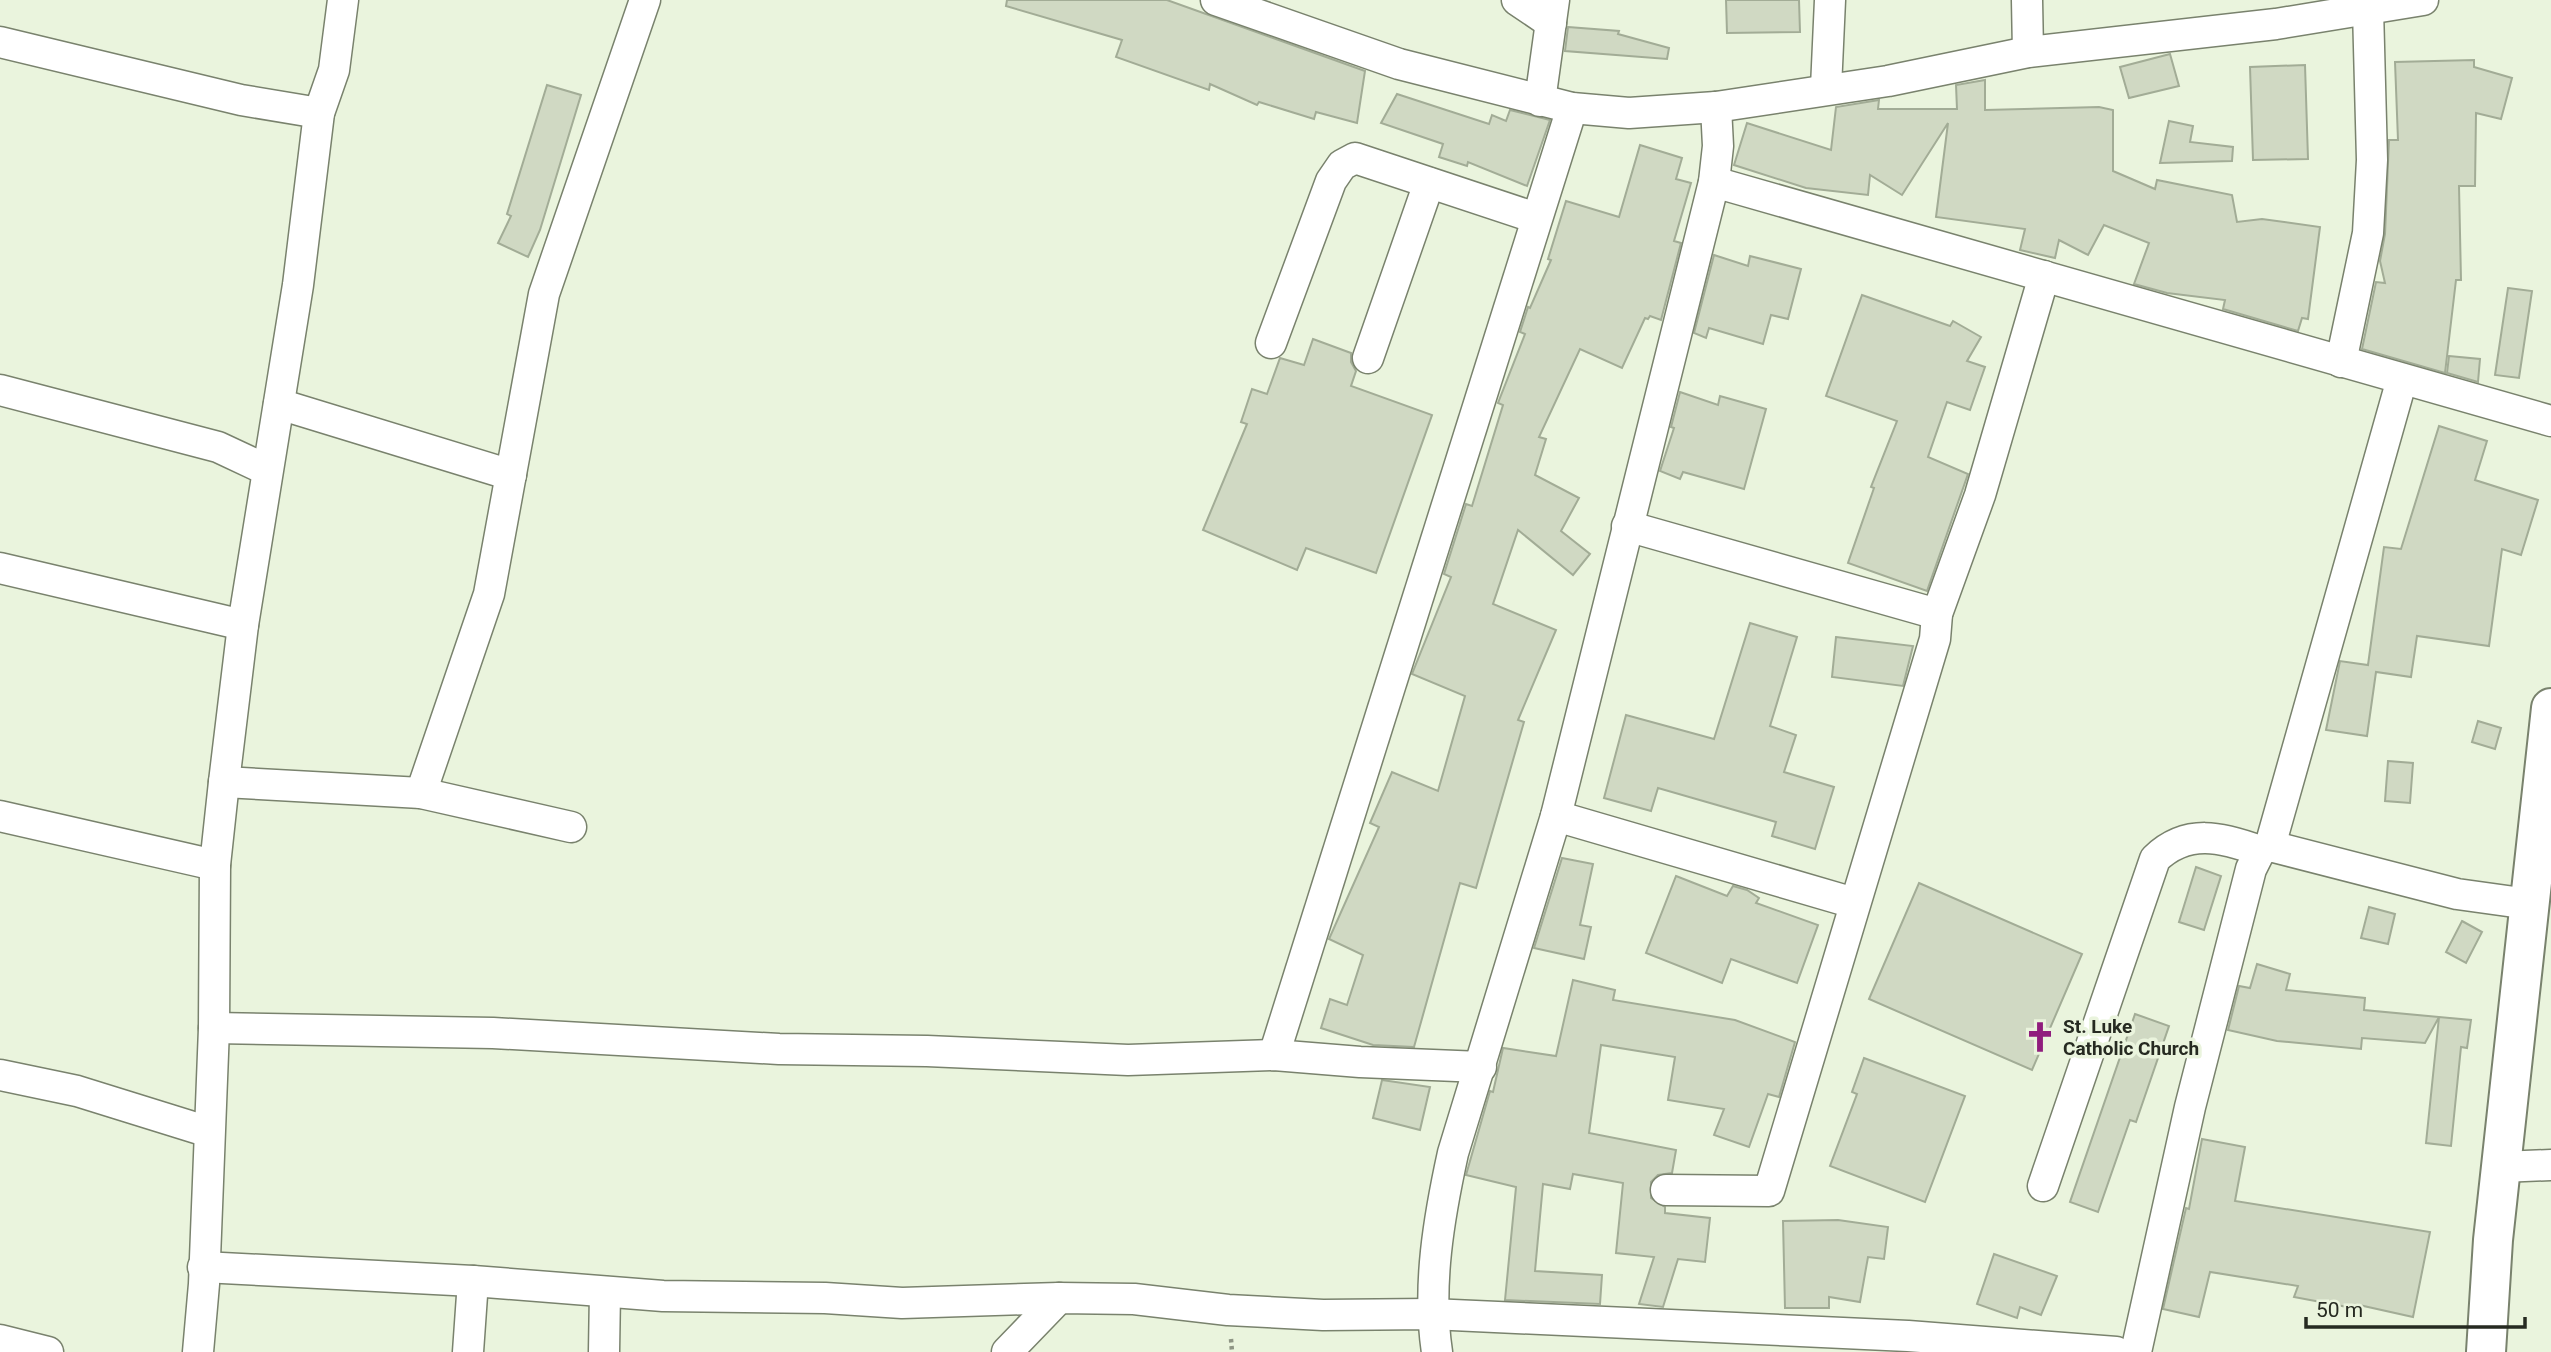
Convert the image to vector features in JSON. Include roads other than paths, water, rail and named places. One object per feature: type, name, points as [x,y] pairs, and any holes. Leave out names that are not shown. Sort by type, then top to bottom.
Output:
[{"type":"main road","points":[[2487,1352],[2501,1167],[2529,904],[2543,849],[2551,708]]},
{"type":"street","points":[[198,1352],[214,1028],[215,865],[243,625],[279,404],[319,113],[334,70],[343,0]]},
{"type":"street","points":[[421,793],[489,594],[544,294],[645,0]]},
{"type":"street","points":[[1216,0],[1399,64],[1572,108],[1629,113],[1716,107],[1826,88],[1888,81],[2028,52],[2275,12],[2368,9],[2423,0]]},
{"type":"street","points":[[1517,0],[1553,12],[1541,101]]},
{"type":"street","points":[[1826,88],[1830,0]]},
{"type":"street","points":[[2027,0],[2028,52]]},
{"type":"street","points":[[2341,362],[2368,233],[2372,159],[2368,9]]},
{"type":"street","points":[[0,42],[241,100],[319,113]]},
{"type":"street","points":[[1437,1352],[1431,1314],[1443,1202],[1453,1153],[1556,816],[1714,181],[1718,146],[1716,107]]},
{"type":"street","points":[[1274,1055],[1572,108]]},
{"type":"street","points":[[1271,343],[1331,181],[1342,166],[1355,158],[1536,218]]},
{"type":"street","points":[[1714,181],[2551,421]]},
{"type":"street","points":[[1368,358],[1429,183]]},
{"type":"street","points":[[1666,1191],[1769,1191],[1935,639],[1937,614],[1980,495],[2044,276]]},
{"type":"street","points":[[2136,1352],[2190,1107],[2251,869],[2265,849],[2402,379]]},
{"type":"street","points":[[0,390],[218,447],[267,470]]},
{"type":"street","points":[[279,404],[511,475]]},
{"type":"street","points":[[1627,526],[1937,614]]},
{"type":"street","points":[[0,568],[243,625]]},
{"type":"street","points":[[224,782],[421,793],[572,827]]},
{"type":"street","points":[[0,816],[215,865]]},
{"type":"street","points":[[1556,816],[1854,904]]},
{"type":"street","points":[[2043,1186],[2155,859],[2165,849],[2197,837],[2218,837],[2457,894],[2529,904]]},
{"type":"street","points":[[214,1028],[493,1033],[779,1049],[927,1051],[1128,1060],[1274,1055],[1481,1067]]},
{"type":"street","points":[[0,1075],[77,1091],[209,1132]]},
{"type":"street","points":[[2501,1167],[2551,1165]]},
{"type":"street","points":[[203,1267],[473,1281],[605,1292],[902,1303],[1133,1298],[1228,1310],[1323,1315],[1431,1314],[1908,1336],[2116,1352]]},
{"type":"street","points":[[468,1352],[473,1281]]},
{"type":"street","points":[[604,1352],[605,1292]]},
{"type":"street","points":[[1007,1352],[1059,1298]]},
{"type":"street","points":[[0,1340],[48,1352]]},
{"type":"place","name":"St. Luke Catholic Church","points":[[2040,1037]]}]
